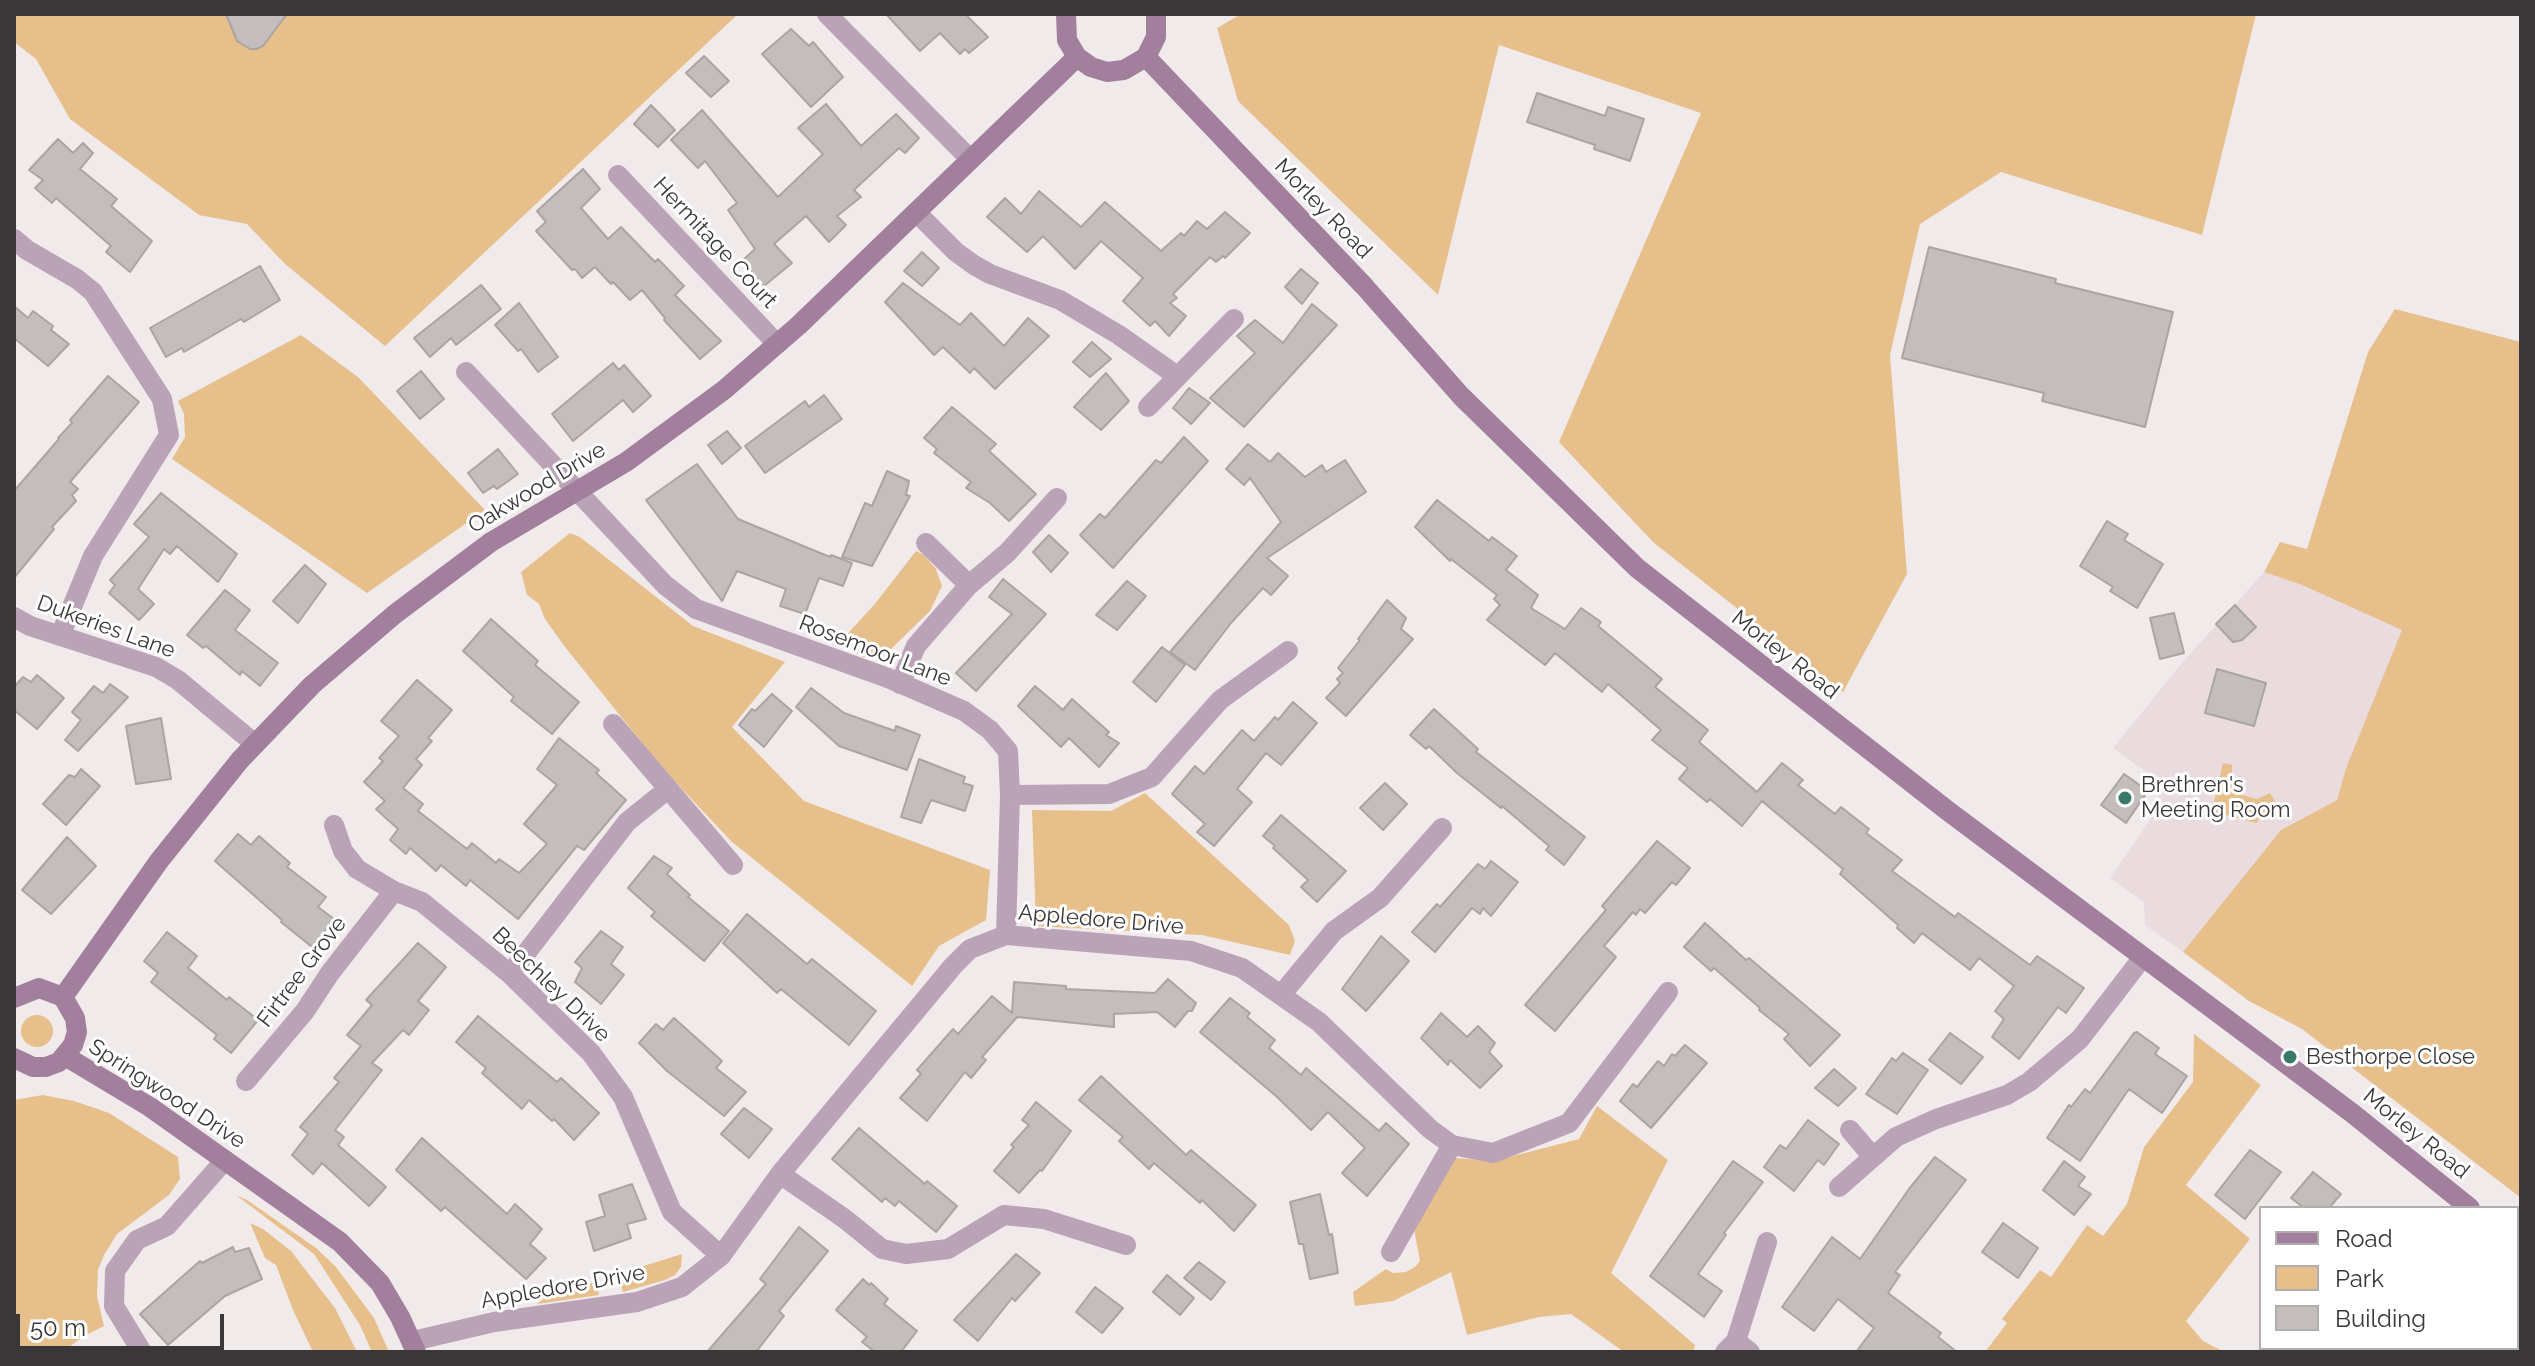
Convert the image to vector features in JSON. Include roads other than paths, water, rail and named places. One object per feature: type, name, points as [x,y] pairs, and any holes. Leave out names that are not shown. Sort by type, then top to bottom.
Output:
[{"type":"street","points":[[827,14],[970,159]]},
{"type":"street","points":[[1066,14],[1067,40],[1077,57],[1091,67],[1107,72],[1124,70],[1146,57],[1156,37],[1156,14]]},
{"type":"street","name":"Oakwood Drive","points":[[63,997],[159,861],[255,744],[312,685],[395,614],[491,542],[579,491],[690,417],[777,344],[1077,57]]},
{"type":"street","name":"Morley Road","points":[[1146,57],[1364,286],[1461,396],[1637,568],[1948,811],[2352,1113],[2468,1206]]},
{"type":"street","name":"Hermitage Court","points":[[618,175],[777,344]]},
{"type":"street","points":[[916,212],[956,252],[974,265],[1060,300],[1119,335],[1177,376]]},
{"type":"street","points":[[14,239],[93,292],[162,399],[169,435],[93,556],[60,636]]},
{"type":"street","points":[[1148,407],[1234,319]]},
{"type":"street","name":"Rosemoor Lane","points":[[466,372],[665,585],[696,609],[900,684],[964,711],[990,730],[1008,751],[1010,795],[1006,935]]},
{"type":"street","points":[[900,684],[916,646],[969,585],[1007,553],[1057,498]]},
{"type":"street","points":[[926,543],[969,585]]},
{"type":"street","name":"Dukeries Lane","points":[[14,617],[30,626],[156,667],[178,680],[255,744]]},
{"type":"street","points":[[1010,795],[1109,794],[1152,777],[1220,700],[1288,651]]},
{"type":"street","points":[[613,724],[733,865]]},
{"type":"street","points":[[510,974],[627,822],[668,789]]},
{"type":"street","name":"Beechley Drive","points":[[334,825],[343,851],[357,869],[394,891],[422,902],[510,974],[599,1064],[623,1097],[672,1212],[721,1256]]},
{"type":"street","points":[[1281,995],[1334,931],[1380,898],[1442,828]]},
{"type":"street","name":"Firtree Grove","points":[[246,1081],[305,1011],[330,973],[394,891]]},
{"type":"street","name":"Appledore Drive","points":[[414,1346],[494,1322],[637,1302],[682,1287],[721,1256],[780,1174],[953,966],[970,949],[1006,935],[1191,951],[1242,968],[1319,1022],[1430,1129],[1452,1145],[1493,1153],[1569,1123],[1668,992]]},
{"type":"street","points":[[1839,1187],[1896,1137],[1936,1119],[2007,1095],[2029,1082],[2080,1039],[2143,957]]},
{"type":"street","points":[[14,998],[39,988],[63,997],[75,1018],[77,1032],[65,1056],[46,1067],[17,1066]]},
{"type":"street","name":"Springwood Drive","points":[[65,1056],[150,1107],[340,1242],[380,1283],[414,1346]]},
{"type":"street","points":[[1850,1130],[1872,1156]]},
{"type":"street","points":[[1391,1252],[1452,1145]]},
{"type":"street","points":[[142,1352],[114,1306],[115,1271],[137,1240],[167,1226],[233,1166]]},
{"type":"street","points":[[780,1174],[882,1249],[906,1254],[948,1249],[1004,1215],[1044,1219],[1126,1245]]},
{"type":"street","points":[[1737,1348],[1767,1242]]},
{"type":"place","name":"Brethren's Meeting Room","points":[[2125,798]]},
{"type":"place","name":"Besthorpe Close","points":[[2290,1057]]}]
